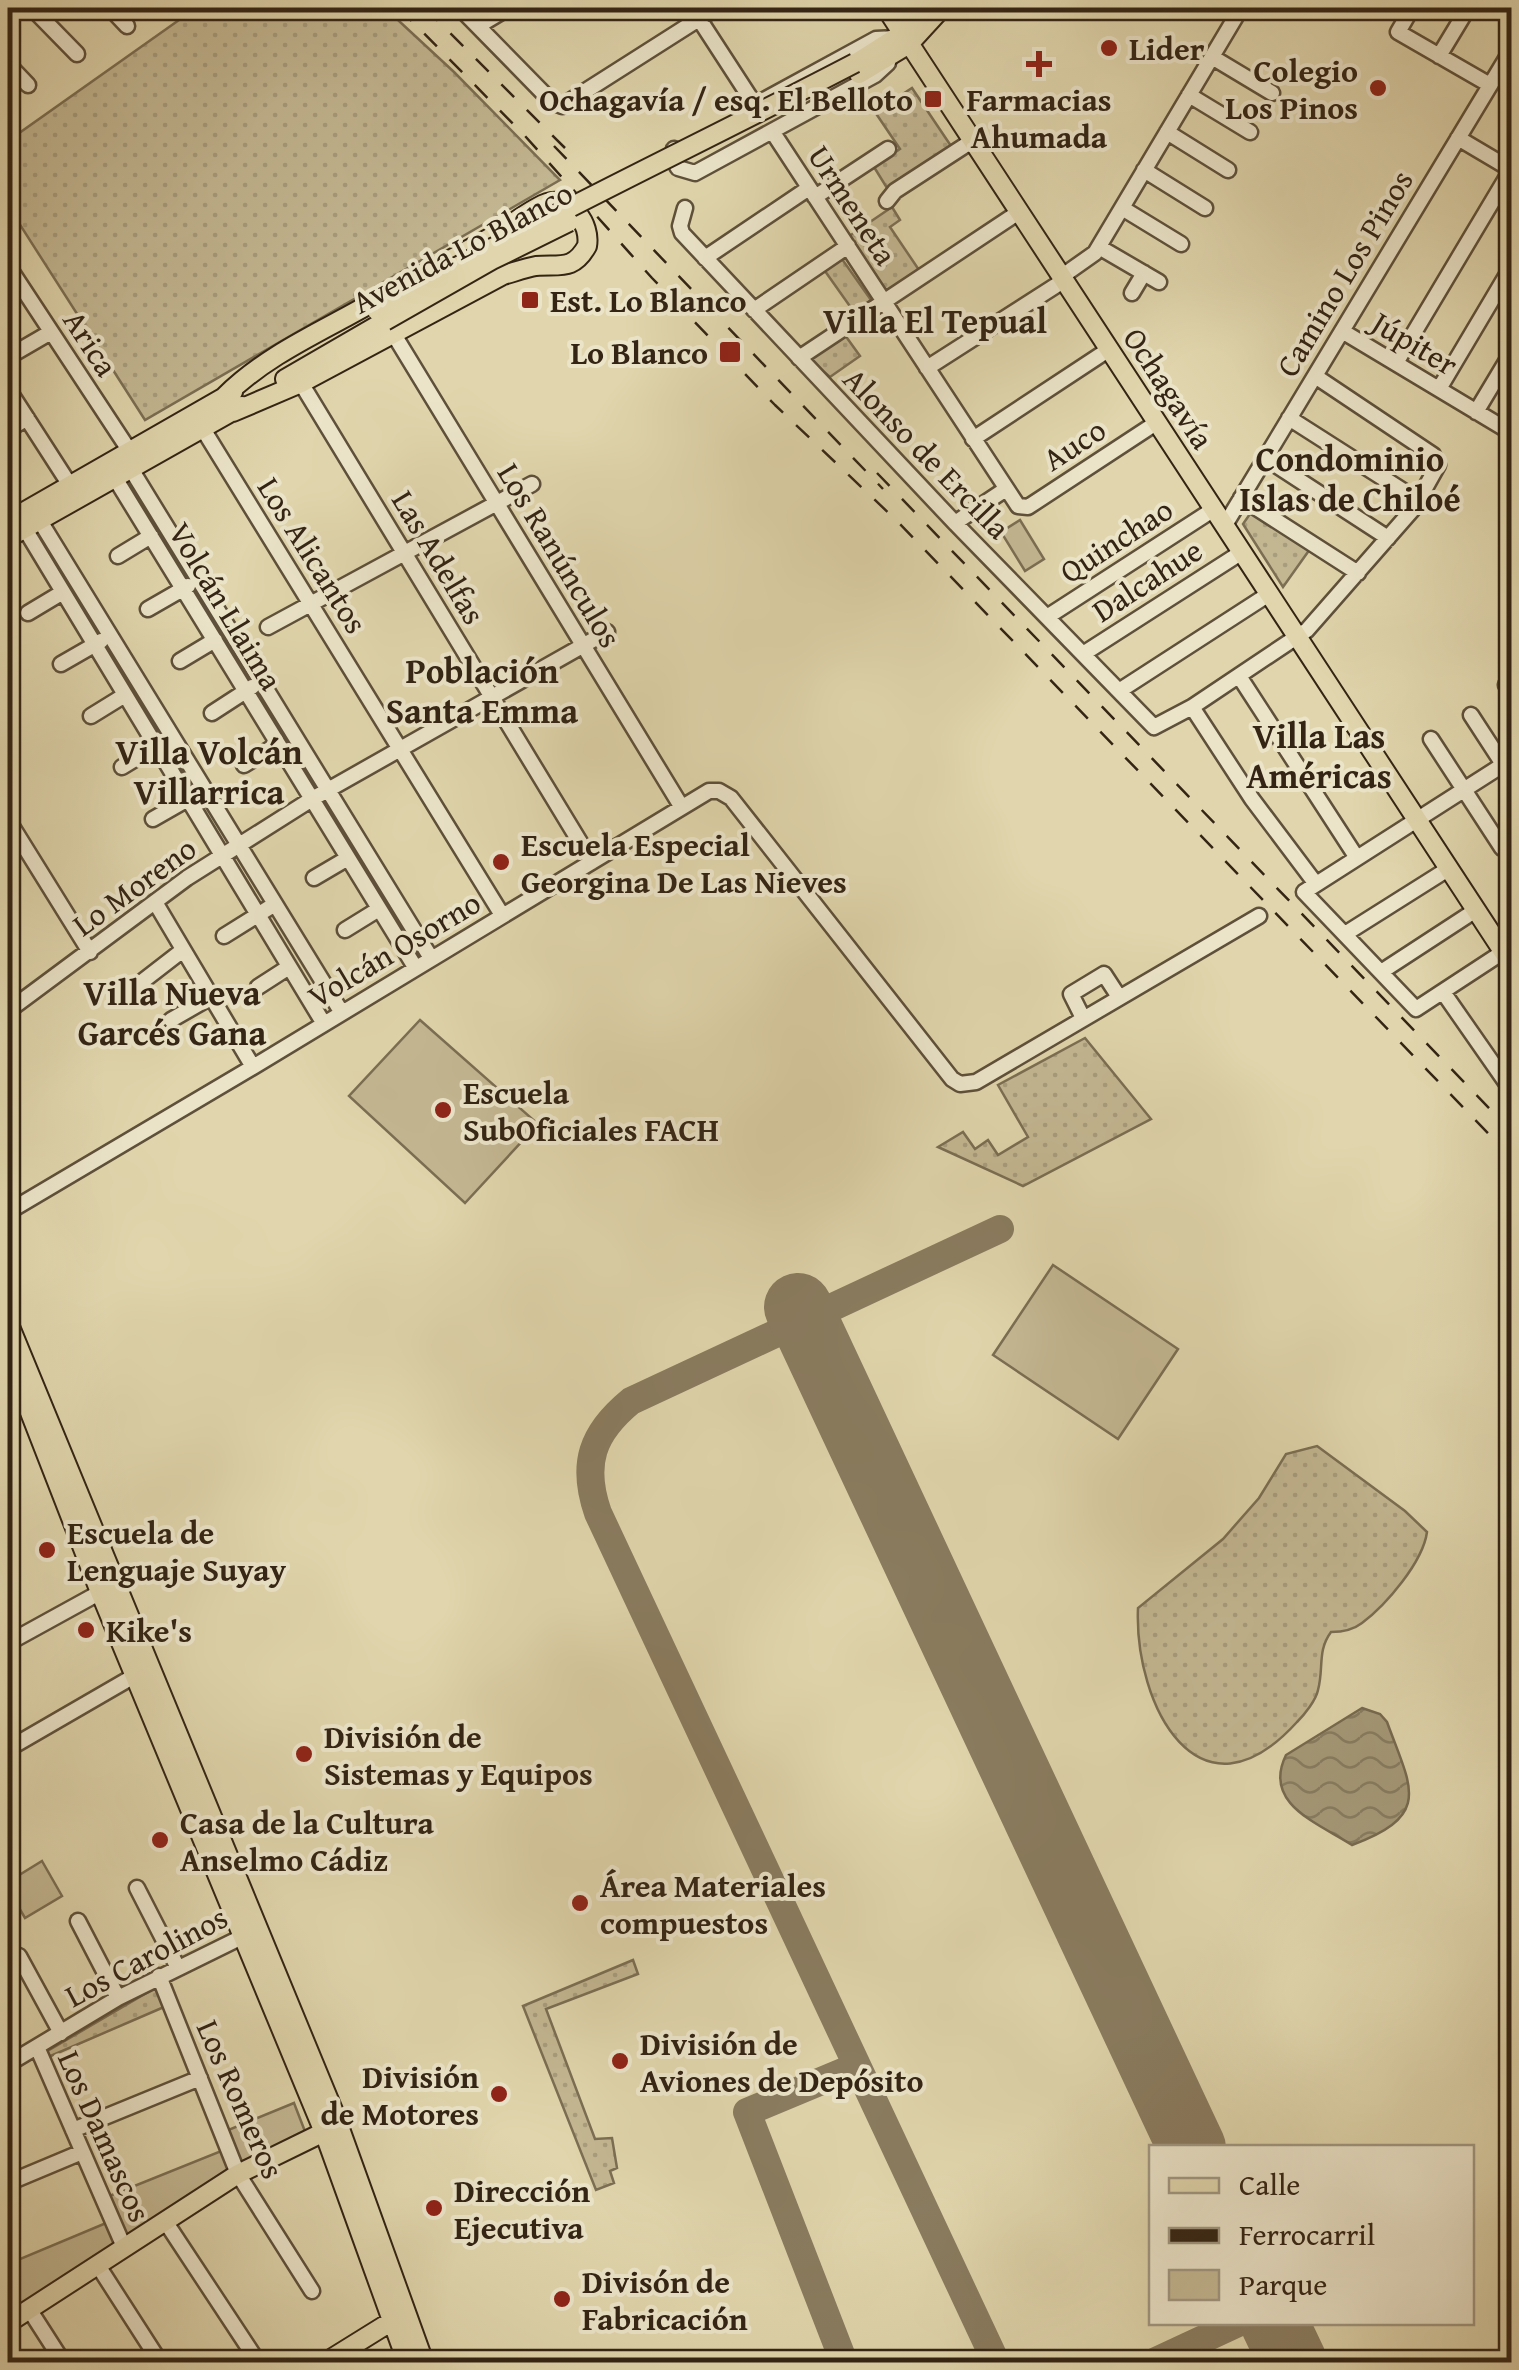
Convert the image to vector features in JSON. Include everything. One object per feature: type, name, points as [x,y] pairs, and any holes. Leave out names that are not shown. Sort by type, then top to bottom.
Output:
[{"type":"main road","name":"Ochagavía","points":[[886,8],[900,42],[972,140],[1507,958]]},
{"type":"main road","name":"Avenida Lo Blanco","points":[[900,42],[922,8]]},
{"type":"main road","name":"Avenida Lo Blanco","points":[[24,524],[229,404],[857,69],[900,42],[942,8]]},
{"type":"main road","points":[[556,202],[567,206],[585,224],[587,246],[574,261],[562,267],[530,267],[503,275],[385,322],[301,384],[229,404],[242,380],[284,351],[502,232],[542,206],[556,202]]},
{"type":"main road","name":"Avenida Lo Blanco","points":[[8,538],[74,492],[203,429],[229,404]]},
{"type":"main road","points":[[8,1322],[143,1671],[251,1932],[335,2115],[424,2362]]},
{"type":"main road","points":[[8,1356],[16,1400],[109,1588]]},
{"type":"main road","points":[[251,1932],[407,2362]]},
{"type":"main road","points":[[8,2322],[238,2174],[324,2132],[335,2115]]},
{"type":"main road","points":[[326,2362],[392,2320],[404,2320],[411,2326]]},
{"type":"street","points":[[32,8],[77,54]]},
{"type":"street","points":[[110,8],[127,26]]},
{"type":"street","points":[[460,8],[552,102],[562,106],[696,13],[716,8]]},
{"type":"street","points":[[478,26],[508,8]]},
{"type":"street","points":[[927,368],[1062,279],[1099,246],[1241,8]]},
{"type":"street","points":[[1439,56],[1468,8]]},
{"type":"street","points":[[1406,10],[1398,32],[1490,86]]},
{"type":"street","points":[[696,13],[755,105]]},
{"type":"street","points":[[642,166],[876,39],[900,42]]},
{"type":"street","points":[[674,148],[673,159],[678,168],[695,173],[875,75],[900,42]]},
{"type":"street","name":"Camino Los Pinos","points":[[1220,517],[1241,498],[1512,49]]},
{"type":"street","points":[[1212,57],[1272,93]]},
{"type":"street","points":[[8,64],[28,85]]},
{"type":"street","points":[[1190,94],[1250,132]]},
{"type":"street","name":"Urmeneta","points":[[772,131],[1021,508]]},
{"type":"street","points":[[1167,132],[1228,170]]},
{"type":"street","points":[[1396,364],[1511,170],[1458,138]]},
{"type":"street","points":[[887,202],[895,191],[972,140]]},
{"type":"street","points":[[705,258],[888,149]]},
{"type":"street","points":[[1144,170],[1205,208]]},
{"type":"street","name":"Alonso de Ercilla","points":[[686,208],[680,230],[705,258],[1154,727],[1192,706]]},
{"type":"street","points":[[1122,208],[1182,244]]},
{"type":"street","points":[[799,358],[1019,212]]},
{"type":"street","points":[[754,310],[848,246]]},
{"type":"street","points":[[1099,246],[1159,282]]},
{"type":"street","name":"Arica","points":[[8,266],[51,332],[125,466]]},
{"type":"street","points":[[1439,389],[1512,266]]},
{"type":"street","points":[[1132,293],[1144,273]]},
{"type":"street","name":"Los Ranúnculos","points":[[385,322],[681,806]]},
{"type":"street","name":"Júpiter","points":[[1342,330],[1512,433]]},
{"type":"street","points":[[8,357],[51,332]]},
{"type":"street","points":[[973,439],[1108,350]]},
{"type":"street","points":[[1476,412],[1512,352]]},
{"type":"street","points":[[1314,376],[1437,459],[1438,465],[1419,501],[1297,638],[1192,706],[1344,934],[1416,1009],[1507,958]]},
{"type":"street","name":"Las Adelfas","points":[[301,384],[592,862]]},
{"type":"street","points":[[8,389],[74,492]]},
{"type":"street","points":[[8,430],[27,418]]},
{"type":"street","points":[[1289,418],[1419,501]]},
{"type":"street","name":"Auco","points":[[1021,508],[1156,424]]},
{"type":"street","name":"Los Alicantos","points":[[203,429],[502,915]]},
{"type":"street","points":[[1265,458],[1388,538]]},
{"type":"street","name":"Volcán Llaima","points":[[125,466],[151,536],[415,967]]},
{"type":"street","name":"Volcán Llaima","points":[[125,466],[431,958]]},
{"type":"street","points":[[268,627],[532,484]]},
{"type":"street","name":"Auco","points":[[955,523],[1006,489]]},
{"type":"street","points":[[1241,498],[1358,574]]},
{"type":"street","name":"Quinchao","points":[[1047,617],[1220,517]]},
{"type":"street","points":[[24,524],[324,1024]]},
{"type":"street","points":[[24,524],[111,636],[342,1013]]},
{"type":"street","points":[[118,556],[151,536]]},
{"type":"street","name":"Dalcahue","points":[[1083,654],[1242,552]]},
{"type":"street","points":[[148,609],[198,581]]},
{"type":"street","points":[[28,613],[63,592]]},
{"type":"street","points":[[1119,692],[1269,594]]},
{"type":"street","name":"Lo Moreno","points":[[8,1011],[155,902],[312,800],[607,632]]},
{"type":"street","points":[[62,664],[111,636]]},
{"type":"street","points":[[180,661],[215,640]]},
{"type":"street","points":[[1239,676],[1357,858]]},
{"type":"street","points":[[212,713],[262,682]]},
{"type":"street","points":[[91,716],[125,694]]},
{"type":"street","points":[[1310,888],[1464,790],[1509,767],[1471,715]]},
{"type":"street","points":[[122,767],[172,736]]},
{"type":"street","points":[[1431,739],[1502,848]]},
{"type":"street","points":[[244,765],[278,744]]},
{"type":"street","name":"Volcán Osorno","points":[[8,1212],[253,1068],[704,792],[719,790],[731,798],[954,1082],[973,1084],[1083,1018]]},
{"type":"street","points":[[154,819],[188,798]]},
{"type":"street","points":[[8,820],[90,952]]},
{"type":"street","points":[[314,878],[348,858]]},
{"type":"street","points":[[1344,934],[1448,869]]},
{"type":"street","points":[[155,902],[180,952],[253,1068]]},
{"type":"street","points":[[224,936],[275,904]]},
{"type":"street","points":[[345,930],[379,909]]},
{"type":"street","points":[[1381,972],[1476,910]]},
{"type":"street","points":[[1119,997],[1104,974],[1071,994],[1083,1018],[1259,916]]},
{"type":"street","points":[[121,998],[180,952]]},
{"type":"street","points":[[258,987],[289,967]]},
{"type":"street","points":[[1443,992],[1512,1091]]},
{"type":"street","points":[[171,1020],[208,999]]},
{"type":"street","points":[[8,1643],[109,1588]]},
{"type":"street","points":[[8,1749],[143,1671]]},
{"type":"street","points":[[137,1888],[177,1966]]},
{"type":"street","points":[[78,1921],[118,1998]]},
{"type":"street","name":"Los Carolinos","points":[[8,2064],[118,1998],[251,1932]]},
{"type":"street","points":[[18,1956],[61,2033]]},
{"type":"street","name":"Los Romeros","points":[[159,1976],[238,2174],[312,2291]]},
{"type":"street","name":"Los Damascos","points":[[36,2047],[124,2248]]},
{"type":"street","points":[[72,2130],[200,2078]]},
{"type":"street","points":[[8,2183],[82,2152]]},
{"type":"street","points":[[166,2221],[258,2362]]},
{"type":"street","name":"Los Damascos","points":[[98,2264],[160,2362]]},
{"type":"street","points":[[29,2309],[63,2362]]},
{"type":"green space","points":[[196,8],[385,8],[560,180],[145,420],[8,206],[8,141]]},
{"type":"green space","points":[[912,88],[951,146],[887,188],[874,167],[900,149],[875,112]]},
{"type":"green space","points":[[892,207],[900,220],[890,227],[919,270],[883,295],[845,239]]},
{"type":"green space","points":[[837,252],[871,300],[854,312],[820,264]]},
{"type":"green space","points":[[842,331],[860,356],[830,377],[806,357]]},
{"type":"green space","points":[[1252,511],[1310,549],[1283,587],[1243,524]]},
{"type":"green space","points":[[1020,520],[1044,559],[1025,571],[1001,532]]},
{"type":"green space","name":"Escuela SubOficiales FACH","points":[[420,1020],[538,1124],[465,1203],[349,1096]]},
{"type":"green space","points":[[1085,1038],[1151,1119],[1023,1186],[938,1147],[963,1132],[975,1149],[988,1140],[998,1155],[1028,1137],[998,1085]]},
{"type":"green space","points":[[1053,1265],[1178,1349],[1118,1439],[993,1355]]},
{"type":"green space","points":[[1317,1446],[1405,1511],[1427,1532],[1424,1544],[1402,1582],[1372,1615],[1355,1627],[1331,1632],[1322,1653],[1317,1694],[1297,1722],[1262,1752],[1230,1763],[1203,1759],[1179,1742],[1161,1715],[1147,1682],[1138,1608],[1223,1539],[1259,1498],[1286,1454]]},
{"type":"green space","points":[[42,1861],[62,1896],[25,1918],[8,1882]]},
{"type":"green space","points":[[633,1960],[638,1974],[546,2009],[595,2139],[612,2138],[617,2168],[610,2171],[614,2183],[596,2190],[523,2006]]},
{"type":"green space","points":[[155,1988],[164,2007],[46,2058],[44,2053]]},
{"type":"green space","points":[[294,2103],[306,2134],[8,2313],[8,2264],[111,2221],[102,2199],[224,2150],[221,2133]]},
{"type":"water","points":[[1362,1708],[1380,1714],[1387,1722],[1408,1782],[1409,1797],[1395,1822],[1352,1845],[1297,1810],[1281,1787],[1281,1772],[1286,1755]]},
{"type":"taxiway","points":[[996,2362],[598,1513],[590,1479],[599,1438],[631,1401],[1000,1229]]},
{"type":"taxiway","points":[[844,2362],[747,2112],[855,2067]]},
{"type":"taxiway","points":[[1154,2362],[1234,2325]]},
{"type":"runway","points":[[798,1307],[1191,2145]]},
{"type":"runway","points":[[1275,2325],[1293,2362]]},
{"type":"railway","points":[[399,8],[525,136],[652,278],[775,405],[896,520],[1512,1158]]},
{"type":"railway","points":[[425,8],[569,152]]},
{"type":"railway","points":[[554,146],[883,489]]},
{"type":"railway","points":[[877,473],[1512,1132]]},
{"type":"place","name":"Lider","points":[[1109,48]]},
{"type":"place","name":"Farmacias Ahumada","points":[[1039,64]]},
{"type":"place","name":"Colegio Los Pinos","points":[[1378,88]]},
{"type":"place","name":"Ochagavía / esq. El Belloto","points":[[933,99]]},
{"type":"place","name":"Est. Lo Blanco","points":[[530,300]]},
{"type":"place","name":"Lo Blanco","points":[[730,352]]},
{"type":"place","name":"Escuela Especial Georgina De Las Nieves","points":[[501,862]]},
{"type":"place","name":"Escuela SubOficiales FACH","points":[[443,1110]]},
{"type":"place","name":"Escuela de Lenguaje Suyay","points":[[47,1550]]},
{"type":"place","name":"Kike's","points":[[86,1630]]},
{"type":"place","name":"División de Sistemas y Equipos","points":[[304,1754]]},
{"type":"place","name":"Casa de la Cultura Anselmo Cádiz","points":[[160,1840]]},
{"type":"place","name":"Área Materiales compuestos","points":[[580,1903]]},
{"type":"place","name":"División de Aviones de Depósito","points":[[620,2061]]},
{"type":"place","name":"División de Motores","points":[[499,2094]]},
{"type":"place","name":"Dirección Ejecutiva","points":[[434,2208]]},
{"type":"place","name":"Divisón de Fabricación","points":[[562,2299]]},
{"type":"district","name":"Villa El Tepual","points":[[935,320]]},
{"type":"district","name":"Condominio Islas de Chiloé","points":[[1350,478]]},
{"type":"district","name":"Población Santa Emma","points":[[482,690]]},
{"type":"district","name":"Villa Las Américas","points":[[1319,755]]},
{"type":"district","name":"Villa Volcán Villarrica","points":[[209,771]]},
{"type":"district","name":"Villa Nueva Garcés Gana","points":[[172,1012]]}]
